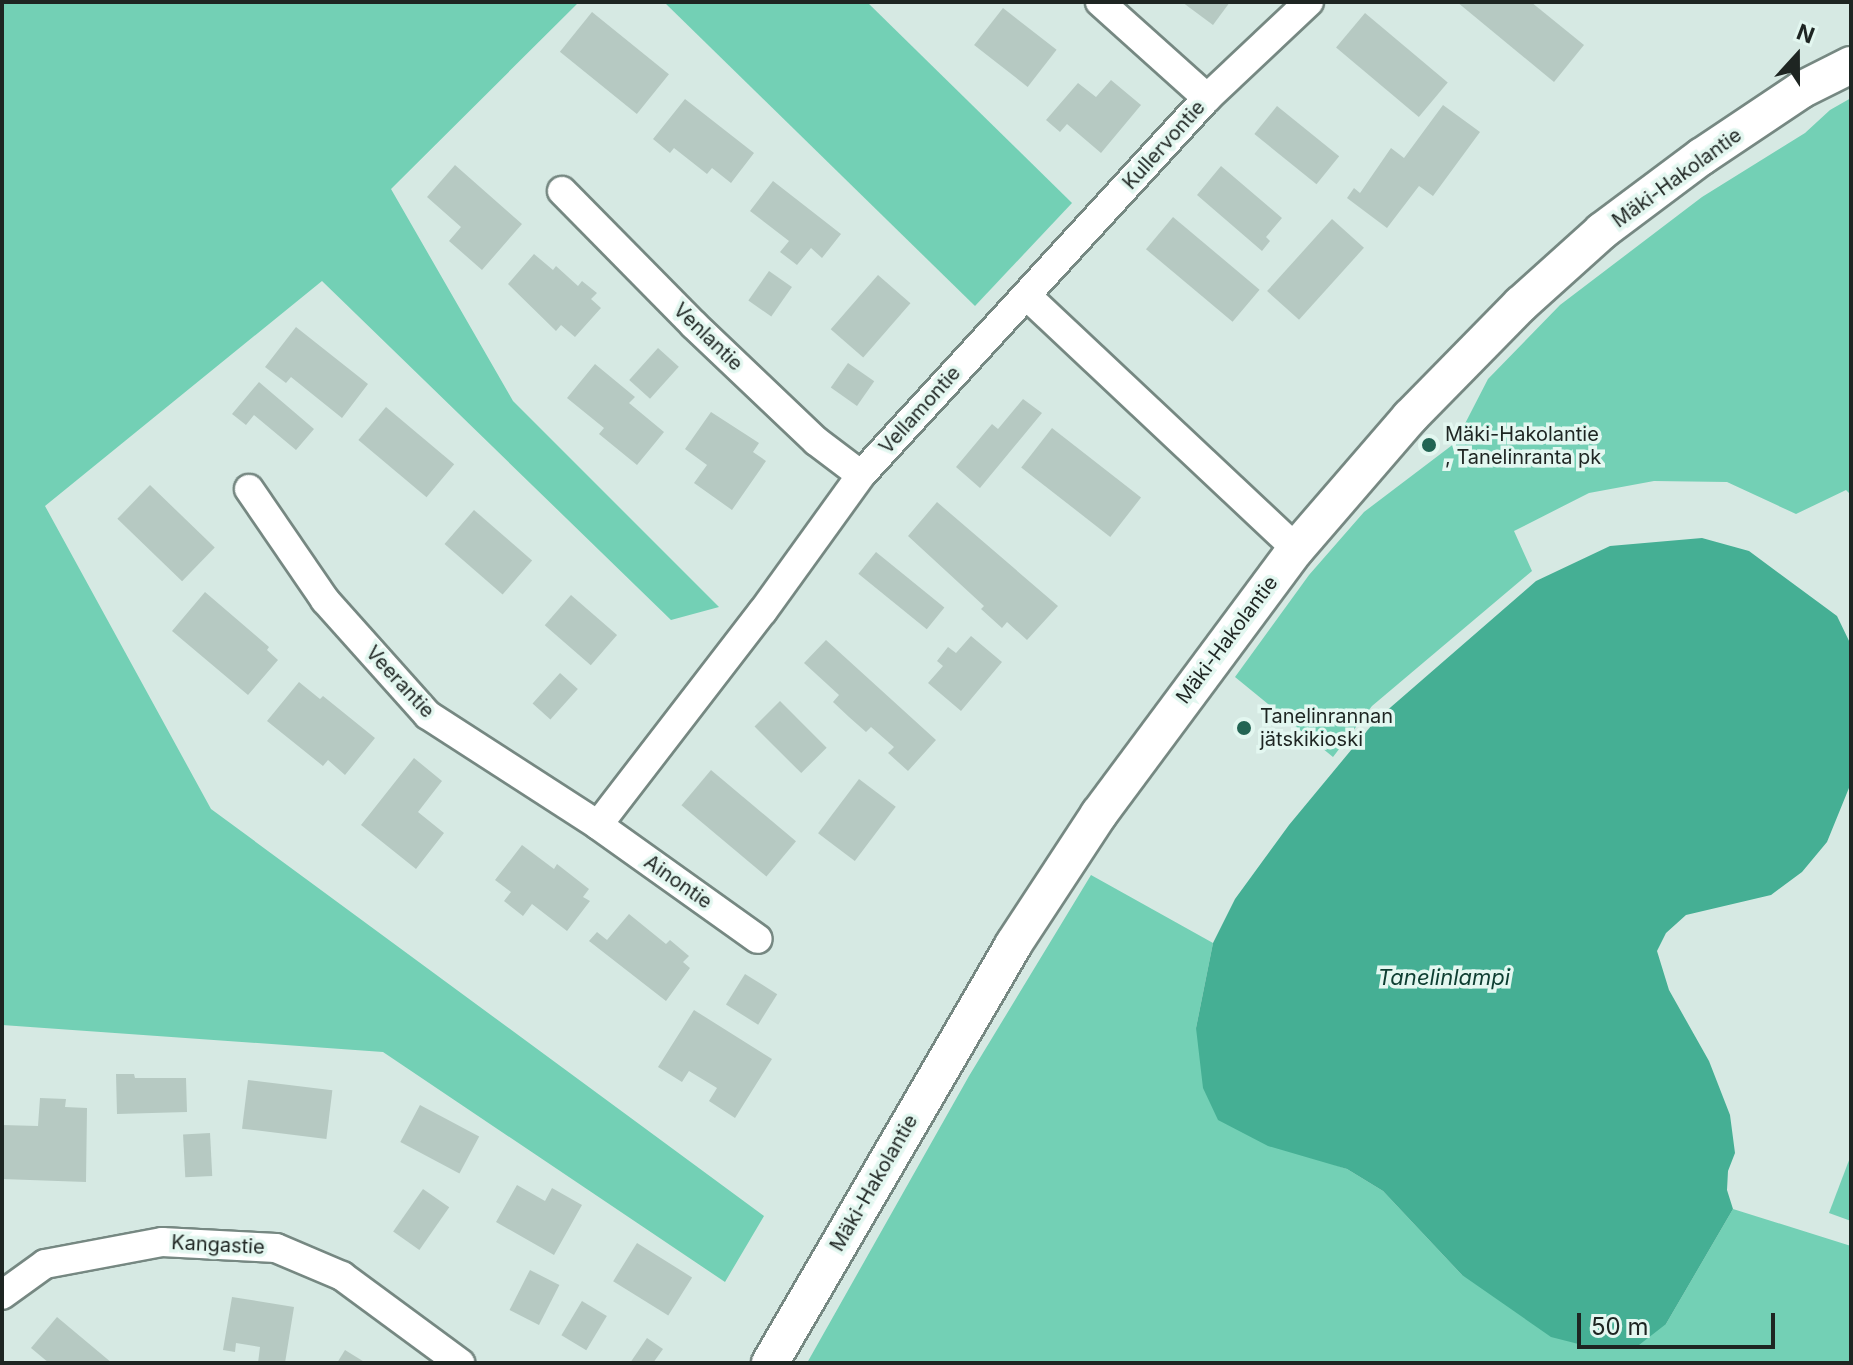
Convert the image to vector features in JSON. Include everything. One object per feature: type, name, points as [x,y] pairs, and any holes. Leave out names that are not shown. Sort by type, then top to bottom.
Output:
[{"type":"street","points":[[1100,2],[1207,98]]},
{"type":"street","name":"Kullervontie","points":[[1027,296],[1207,98],[1309,2]]},
{"type":"street","name":"Mäki-Hakolantie","points":[[770,1363],[1013,945],[1099,814],[1296,549],[1410,417],[1521,304],[1602,231],[1801,90],[1851,65]]},
{"type":"street","name":"Venlantie","points":[[562,191],[715,345],[816,441],[861,475]]},
{"type":"street","points":[[1027,296],[1296,549]]},
{"type":"street","name":"Vellamontie","points":[[598,825],[763,611],[861,475],[943,382],[1027,296]]},
{"type":"street","name":"Veerantie","points":[[249,489],[325,600],[428,715],[598,825]]},
{"type":"street","name":"Ainontie","points":[[598,825],[758,939]]},
{"type":"street","name":"Kangastie","points":[[2,1295],[45,1264],[162,1242],[276,1248],[342,1276],[460,1363]]},
{"type":"shaded area","points":[[2,2],[579,2],[391,189],[513,401],[719,607],[671,620],[322,281],[45,506],[211,809],[764,1216],[725,1282],[383,1052],[2,1025]]},
{"type":"shaded area","points":[[664,2],[867,2],[1072,203],[975,306]]},
{"type":"shaded area","points":[[1851,98],[1851,495],[1846,490],[1796,514],[1727,482],[1654,481],[1589,493],[1514,531],[1532,571],[1372,706],[1333,757],[1235,677],[1309,575],[1364,512],[1455,443],[1488,379],[1560,305],[1702,197],[1805,133],[1830,110]]},
{"type":"shaded area","points":[[1091,875],[1213,943],[1196,1028],[1309,1156],[1347,1169],[1383,1191],[1462,1275],[1666,1324],[1733,1209],[1851,1246],[1851,1363],[807,1363],[969,1076]]},
{"type":"shaded area","points":[[1851,1155],[1851,1221],[1829,1213]]},
{"type":"water","name":"Tanelinlampi","points":[[1702,538],[1749,551],[1837,616],[1851,645],[1851,783],[1827,842],[1802,872],[1771,895],[1686,915],[1666,933],[1657,951],[1669,990],[1709,1061],[1730,1115],[1735,1153],[1728,1171],[1727,1190],[1733,1209],[1666,1324],[1639,1345],[1598,1349],[1551,1337],[1462,1275],[1383,1191],[1347,1169],[1268,1146],[1218,1120],[1203,1088],[1196,1028],[1213,943],[1235,899],[1289,825],[1376,720],[1536,581],[1610,546]]},
{"type":"building","points":[[1182,2],[1230,2],[1213,25]]},
{"type":"building","points":[[1457,2],[1531,2],[1584,45],[1554,82]]},
{"type":"building","points":[[1003,8],[1057,50],[1028,87],[974,45]]},
{"type":"building","points":[[592,12],[669,74],[637,114],[560,52]]},
{"type":"building","points":[[1365,13],[1448,82],[1419,117],[1336,47]]},
{"type":"building","points":[[1111,80],[1141,105],[1101,153],[1067,124],[1060,132],[1046,120],[1078,83],[1096,97]]},
{"type":"building","points":[[685,99],[754,153],[731,183],[712,168],[707,174],[674,148],[670,153],[653,139]]},
{"type":"building","points":[[1443,105],[1480,132],[1433,196],[1419,186],[1387,228],[1347,198],[1354,188],[1360,193],[1391,148],[1404,158]]},
{"type":"building","points":[[1277,106],[1339,156],[1317,184],[1254,134]]},
{"type":"building","points":[[455,165],[522,224],[482,270],[449,241],[461,227],[427,197]]},
{"type":"building","points":[[1221,166],[1282,218],[1266,237],[1270,241],[1262,251],[1197,195]]},
{"type":"building","points":[[773,181],[841,234],[822,258],[811,248],[797,265],[780,252],[789,241],[750,211]]},
{"type":"building","points":[[1173,217],[1260,290],[1233,322],[1146,249]]},
{"type":"building","points":[[1332,219],[1364,248],[1299,320],[1267,291]]},
{"type":"building","points":[[534,254],[553,270],[556,266],[578,286],[582,281],[597,293],[591,299],[601,308],[575,337],[561,325],[556,331],[508,284]]},
{"type":"building","points":[[769,271],[792,287],[771,317],[748,300]]},
{"type":"building","points":[[878,275],[910,303],[863,358],[831,329]]},
{"type":"building","points":[[296,327],[368,384],[342,418],[291,377],[286,383],[265,367]]},
{"type":"building","points":[[658,348],[679,367],[650,399],[629,380]]},
{"type":"building","points":[[848,363],[874,381],[857,406],[831,388]]},
{"type":"building","points":[[595,364],[635,397],[629,403],[664,432],[637,465],[599,434],[604,428],[567,398]]},
{"type":"building","points":[[259,382],[314,429],[296,450],[254,415],[246,425],[232,414]]},
{"type":"building","points":[[1023,399],[1042,413],[980,488],[956,467],[992,424],[998,429]]},
{"type":"building","points":[[386,407],[454,464],[427,497],[358,440]]},
{"type":"building","points":[[711,412],[759,443],[753,452],[766,461],[732,510],[694,483],[707,465],[685,449]]},
{"type":"building","points":[[1052,428],[1141,498],[1110,537],[1021,467]]},
{"type":"building","points":[[150,485],[215,548],[182,581],[117,519]]},
{"type":"building","points":[[937,502],[1058,606],[1027,640],[1007,622],[1002,628],[981,609],[984,606],[908,536]]},
{"type":"building","points":[[474,510],[532,561],[503,594],[444,544]]},
{"type":"building","points":[[876,552],[944,607],[927,629],[858,574]]},
{"type":"building","points":[[205,592],[269,647],[267,650],[278,660],[248,695],[172,631]]},
{"type":"building","points":[[571,595],[617,635],[591,665],[545,625]]},
{"type":"building","points":[[971,636],[1002,662],[961,711],[928,683],[943,666],[937,661],[948,647],[956,653]]},
{"type":"building","points":[[826,640],[936,740],[908,771],[888,753],[894,747],[871,727],[866,732],[849,717],[833,702],[839,695],[804,663]]},
{"type":"building","points":[[560,673],[578,689],[550,720],[533,703]]},
{"type":"building","points":[[299,682],[320,699],[323,696],[375,738],[345,775],[328,760],[323,766],[267,721]]},
{"type":"building","points":[[780,701],[827,748],[801,773],[755,726]]},
{"type":"building","points":[[414,758],[442,781],[418,812],[444,833],[416,869],[361,825]]},
{"type":"building","points":[[711,770],[796,841],[766,877],[681,805]]},
{"type":"building","points":[[859,779],[896,807],[855,861],[818,833]]},
{"type":"building","points":[[522,845],[554,869],[557,864],[589,889],[583,897],[590,901],[567,931],[532,904],[523,916],[504,901],[511,892],[495,880]]},
{"type":"building","points":[[629,914],[666,944],[670,940],[689,956],[683,962],[690,968],[666,1001],[589,941],[597,932],[607,940]]},
{"type":"building","points":[[745,974],[777,994],[758,1025],[726,1005]]},
{"type":"building","points":[[694,1010],[772,1059],[735,1118],[709,1101],[717,1088],[689,1071],[682,1082],[658,1067]]},
{"type":"building","points":[[116,1074],[134,1074],[135,1078],[186,1078],[187,1112],[117,1114]]},
{"type":"building","points":[[248,1080],[332,1090],[326,1139],[242,1129]]},
{"type":"building","points":[[40,1098],[66,1099],[65,1107],[87,1108],[86,1182],[2,1179],[2,1125],[38,1126]]},
{"type":"building","points":[[420,1105],[479,1136],[459,1174],[400,1142]]},
{"type":"building","points":[[210,1133],[212,1176],[185,1177],[183,1134]]},
{"type":"building","points":[[517,1185],[545,1201],[552,1188],[582,1205],[554,1255],[496,1222]]},
{"type":"building","points":[[423,1189],[449,1207],[419,1250],[393,1232]]},
{"type":"building","points":[[637,1243],[692,1277],[668,1316],[613,1281]]},
{"type":"building","points":[[530,1270],[559,1285],[539,1325],[510,1310]]},
{"type":"building","points":[[232,1297],[294,1307],[285,1363],[258,1363],[260,1347],[236,1343],[235,1352],[223,1350]]},
{"type":"building","points":[[582,1301],[607,1316],[586,1350],[561,1335]]},
{"type":"building","points":[[57,1317],[112,1363],[49,1363],[31,1348]]},
{"type":"building","points":[[647,1338],[663,1349],[653,1363],[630,1363]]},
{"type":"building","points":[[345,1350],[366,1363],[337,1363]]},
{"type":"place","name":"Mäki-Hakolantie , Tanelinranta pk","points":[[1429,445]]},
{"type":"place","name":"Tanelinrannan jätskikioski","points":[[1244,728]]}]
